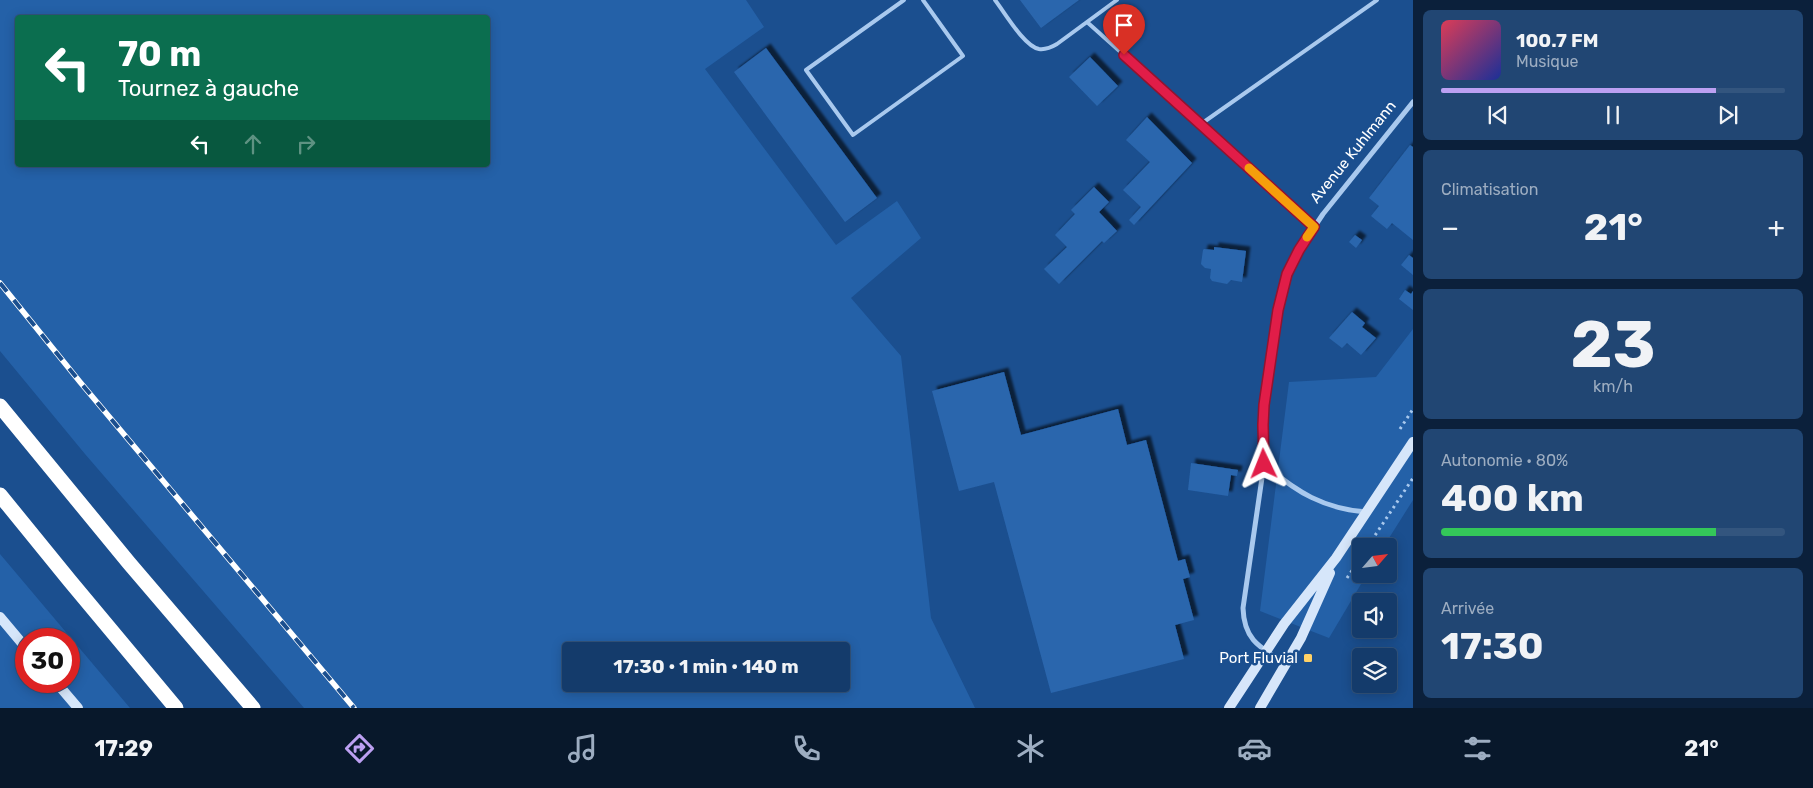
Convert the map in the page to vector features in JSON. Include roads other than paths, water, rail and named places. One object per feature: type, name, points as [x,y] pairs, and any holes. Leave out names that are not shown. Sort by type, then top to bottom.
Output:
[{"type":"highway","points":[[0,406],[129,563],[254,708]]},
{"type":"highway","points":[[0,495],[176,708]]},
{"type":"street","name":"Avenue Kuhlmann","points":[[1286,665],[1266,651],[1250,636],[1245,627],[1243,608],[1264,464],[1264,405],[1278,310],[1287,274],[1299,250],[1314,227],[1413,102]]},
{"type":"street","points":[[1229,708],[1284,624],[1336,558],[1413,442]]},
{"type":"street","points":[[1264,464],[1282,480],[1314,499],[1334,507],[1367,512]]},
{"type":"street","points":[[1260,708],[1310,620],[1336,558]]},
{"type":"street","points":[[0,617],[15,635]]},
{"type":"street","points":[[65,693],[78,708]]},
{"type":"lane","points":[[904,0],[806,70],[853,135],[963,56],[923,0]]},
{"type":"lane","points":[[995,0],[1024,39],[1030,45],[1040,49],[1048,49],[1057,44],[1117,0]]},
{"type":"lane","points":[[1201,124],[1377,0]]},
{"type":"lane","points":[[1087,22],[1314,227]]},
{"type":"railway","points":[[0,283],[80,382],[354,708]]},
{"type":"place","name":"Port Fluvial","points":[[1308,658]]}]
